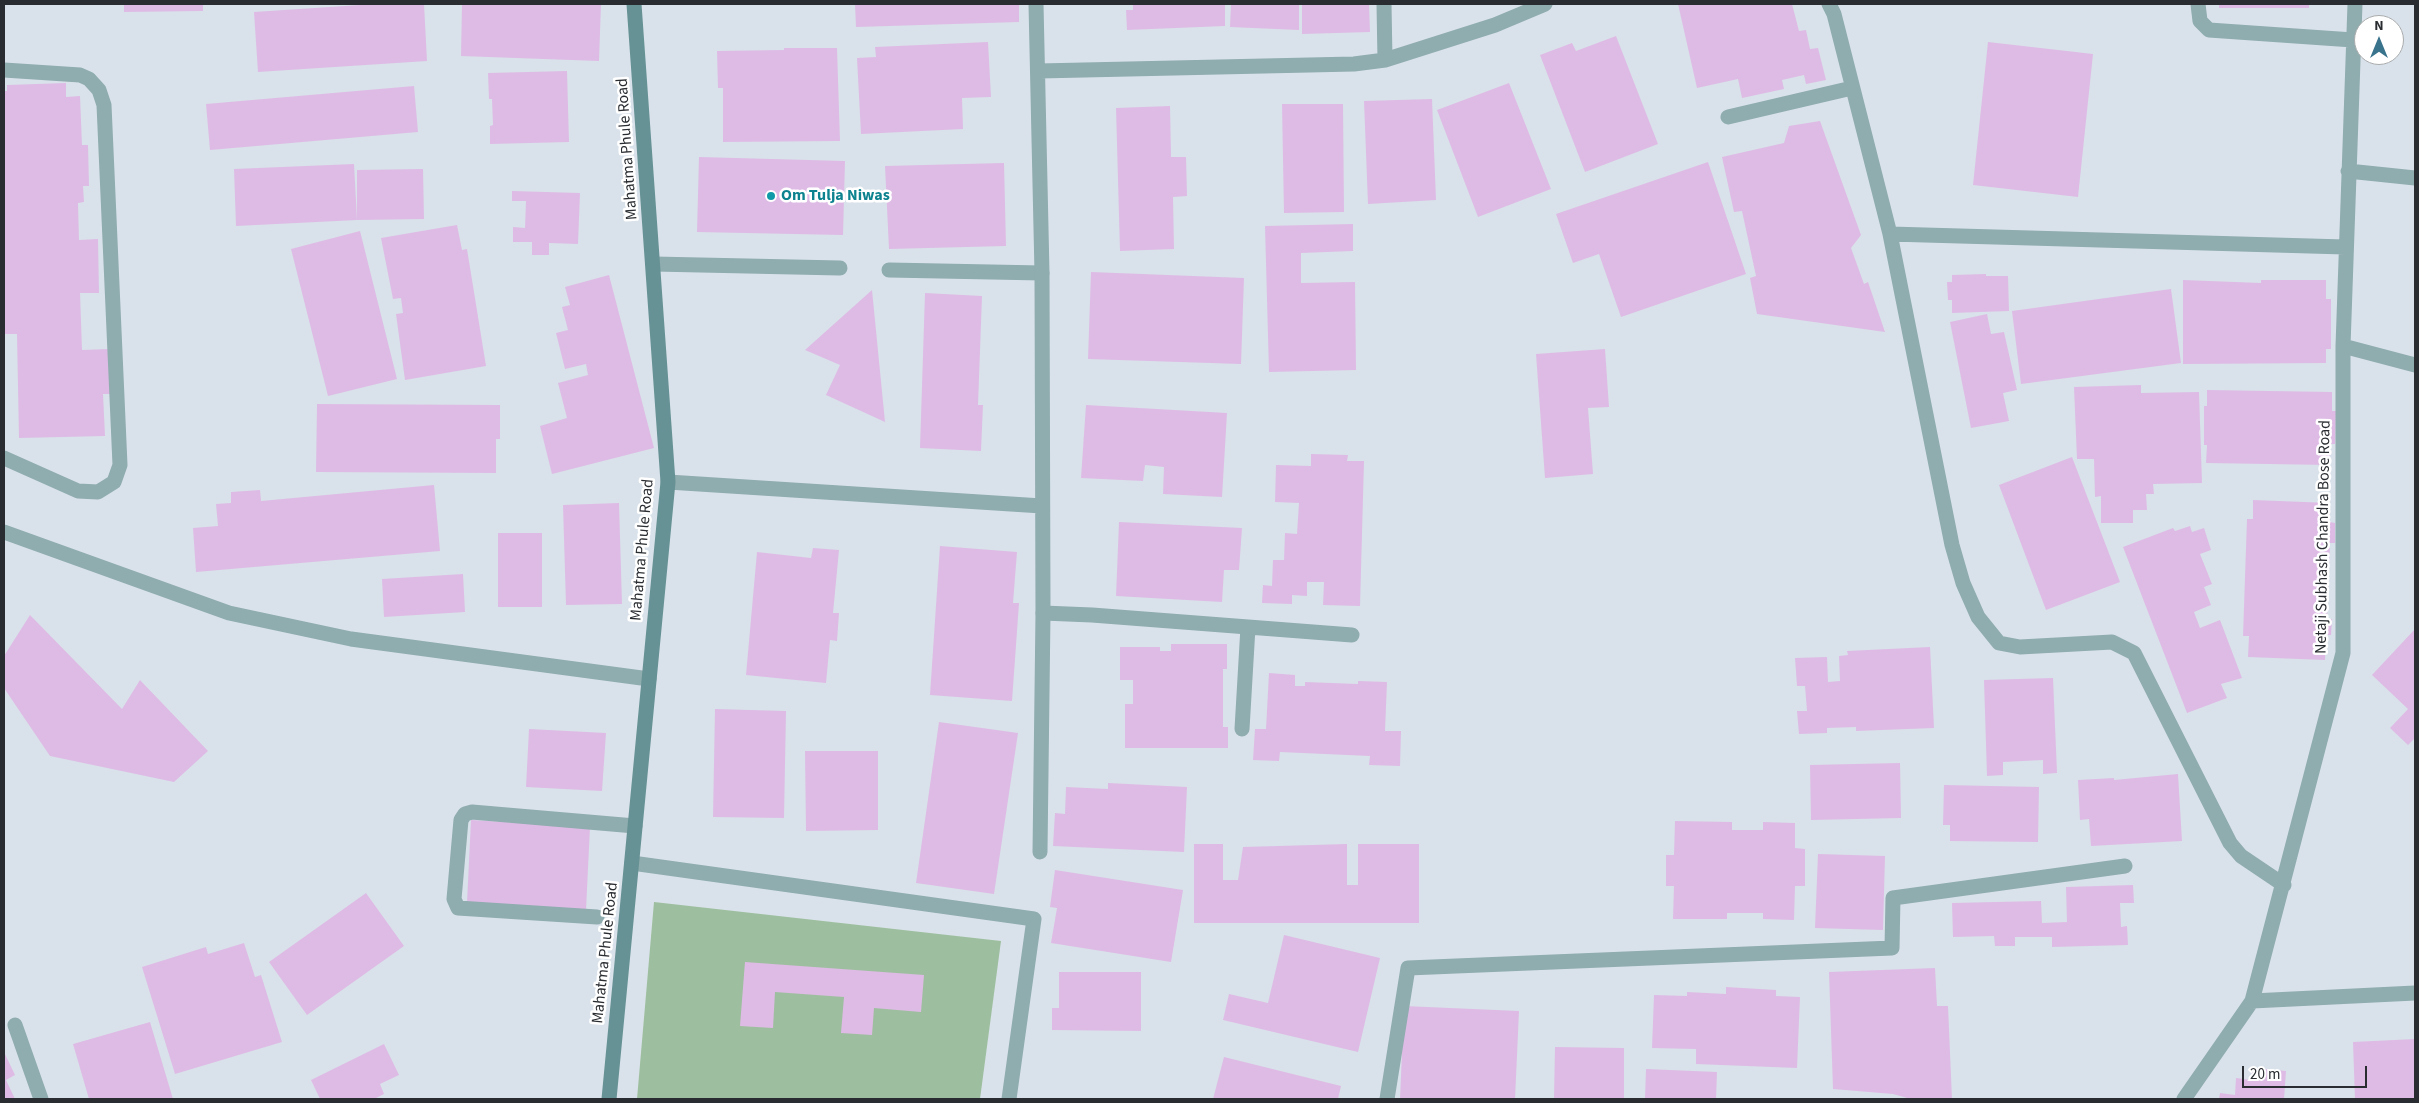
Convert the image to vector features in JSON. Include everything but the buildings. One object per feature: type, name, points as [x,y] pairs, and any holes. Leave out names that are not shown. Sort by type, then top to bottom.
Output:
[{"type":"street","name":"Mahatma Phule Road","points":[[609,1099],[668,482],[654,264],[634,4]]},
{"type":"street","points":[[1036,4],[1039,71],[1042,274],[1043,613],[1040,852]]},
{"type":"street","points":[[1384,4],[1385,60]]},
{"type":"street","points":[[1039,71],[1344,64],[1385,60],[1495,25],[1545,4]]},
{"type":"street","points":[[1829,4],[1834,14],[1890,234],[1952,545],[1963,583],[1978,617],[2000,643],[2020,647],[2112,642],[2134,653],[2230,843],[2241,856],[2284,885]]},
{"type":"street","points":[[2198,4],[2200,21],[2209,30],[2353,40]]},
{"type":"street","name":"Netaji Subhash Chandra Bose Road","points":[[2184,1099],[2252,1002],[2343,653],[2343,346],[2345,246],[2355,4]]},
{"type":"street","points":[[4,70],[80,74],[89,79],[99,90],[104,105],[120,466],[114,482],[98,492],[78,491],[4,458]]},
{"type":"street","points":[[1728,117],[1852,88]]},
{"type":"street","points":[[2348,171],[2415,178]]},
{"type":"street","points":[[1890,234],[2345,246]]},
{"type":"street","points":[[654,264],[840,268]]},
{"type":"street","points":[[889,270],[1042,274]]},
{"type":"street","points":[[2343,346],[2415,365]]},
{"type":"street","points":[[668,482],[1042,506]]},
{"type":"street","points":[[4,532],[229,613],[351,639],[649,679]]},
{"type":"street","points":[[1043,613],[1352,635]]},
{"type":"street","points":[[1242,729],[1248,627]]},
{"type":"street","points":[[597,917],[458,908],[454,899],[461,820],[465,814],[472,812],[635,826]]},
{"type":"street","points":[[632,863],[1034,919],[1009,1099]]},
{"type":"street","points":[[1387,1099],[1408,968],[1892,948],[1892,898],[2126,866]]},
{"type":"street","points":[[2252,1002],[2415,993]]},
{"type":"street","points":[[15,1025],[41,1099]]},
{"type":"green space","points":[[654,902],[1001,941],[980,1099],[637,1099]]},
{"type":"place","name":"Om Tulja Niwas","points":[[771,196]]}]
